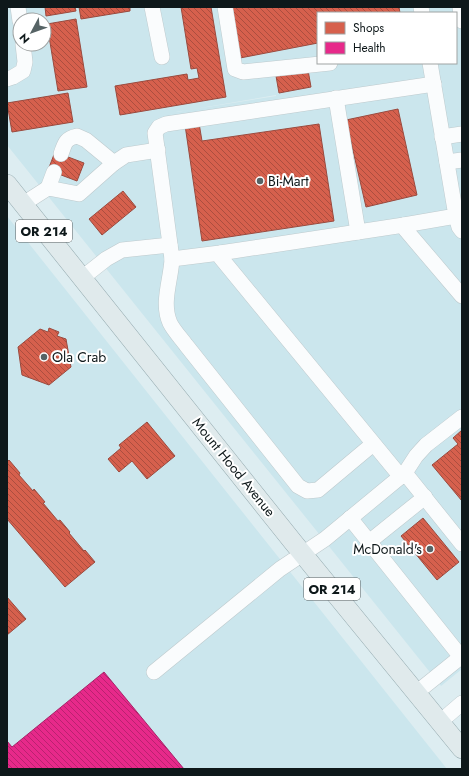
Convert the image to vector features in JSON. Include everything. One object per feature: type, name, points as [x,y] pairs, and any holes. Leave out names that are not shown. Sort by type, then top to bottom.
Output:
[{"type":"main road","name":"Mount Hood Avenue","points":[[7,184],[303,554],[462,749]]},
{"type":"street","points":[[152,7],[162,57]]},
{"type":"street","points":[[225,7],[235,69],[243,72],[320,64]]},
{"type":"street","points":[[460,7],[462,21]]},
{"type":"street","points":[[7,78],[13,77],[22,71],[25,62],[24,52]]},
{"type":"street","points":[[430,66],[447,162],[458,200],[456,216],[459,227],[462,231]]},
{"type":"street","points":[[373,444],[318,490],[307,491],[298,486],[186,346],[170,323],[165,304],[171,272],[170,252],[155,133],[159,127],[166,124],[434,84]]},
{"type":"street","points":[[336,98],[358,232]]},
{"type":"street","points":[[442,137],[462,134]]},
{"type":"street","points":[[61,154],[66,141],[69,138],[77,136],[86,140],[114,163]]},
{"type":"street","points":[[48,188],[80,194],[114,163],[126,155],[158,150]]},
{"type":"street","points":[[447,162],[462,160]]},
{"type":"street","points":[[23,204],[48,188],[54,172]]},
{"type":"street","points":[[82,278],[106,259],[122,250],[220,253],[456,216]]},
{"type":"street","points":[[404,225],[405,230],[462,296]]},
{"type":"street","points":[[220,253],[221,258],[373,444],[425,497],[462,544]]},
{"type":"street","points":[[154,672],[280,570],[325,539],[403,475],[416,456],[426,445],[462,417]]},
{"type":"street","points":[[369,542],[425,497]]},
{"type":"street","points":[[350,518],[461,656],[416,693]]},
{"type":"street","points":[[440,722],[462,703]]},
{"type":"shaded area","points":[[7,7],[462,7],[462,669],[441,686],[7,145]],"holes":[[[276,95],[276,96],[191,110]]]},
{"type":"shaded area","points":[[7,216],[217,480],[447,769],[7,769]]},
{"type":"building: Shops","points":[[45,7],[75,7],[76,11],[52,15],[52,12],[46,12]]},
{"type":"building: Shops","points":[[79,7],[130,7],[130,11],[81,19]]},
{"type":"building: Shops","points":[[181,7],[211,7],[226,97],[120,115],[115,86],[187,74],[188,80],[199,78],[197,68],[191,69]]},
{"type":"building: Shops","points":[[230,7],[399,7],[400,12],[317,12],[317,43],[240,58]]},
{"type":"building: Shops","points":[[76,19],[87,87],[58,91],[52,52],[52,23]]},
{"type":"building: Shops","points":[[308,70],[311,87],[279,93],[276,76]]},
{"type":"building: Shops","points":[[68,93],[73,122],[12,132],[7,103]]},
{"type":"building: Shops","points":[[398,109],[417,195],[366,207],[346,120]]},
{"type":"building: Shops","name":"Bi-Mart","points":[[199,123],[202,141],[319,124],[334,221],[202,241],[185,125]]},
{"type":"building: Shops","points":[[55,152],[84,163],[77,181],[48,170]]},
{"type":"building: Shops","points":[[123,191],[136,207],[102,235],[89,219]]},
{"type":"building: Shops","name":"Ola Crab","points":[[49,328],[59,332],[57,336],[66,339],[71,367],[49,385],[22,375],[18,347],[40,329],[48,332]]},
{"type":"building: Shops","points":[[147,422],[175,456],[147,479],[132,461],[119,472],[108,459],[121,448],[119,445]]},
{"type":"building: Shops","points":[[462,430],[462,501],[432,465],[458,444],[453,438]]},
{"type":"building: Shops","points":[[9,460],[20,473],[19,475],[33,491],[34,489],[58,521],[60,520],[84,551],[85,550],[95,562],[65,587],[7,519],[7,462]]},
{"type":"building: Shops","name":"McDonald's","points":[[423,518],[459,562],[437,580],[401,536]]},
{"type":"building: Shops","points":[[7,597],[26,619],[7,635]]},
{"type":"building: Health","points":[[104,672],[184,769],[7,769],[7,741],[12,747]]},
{"type":"place","name":"Bi-Mart","points":[[260,181]]},
{"type":"place","name":"Ola Crab","points":[[44,357]]},
{"type":"place","name":"McDonald's","points":[[430,549]]}]
